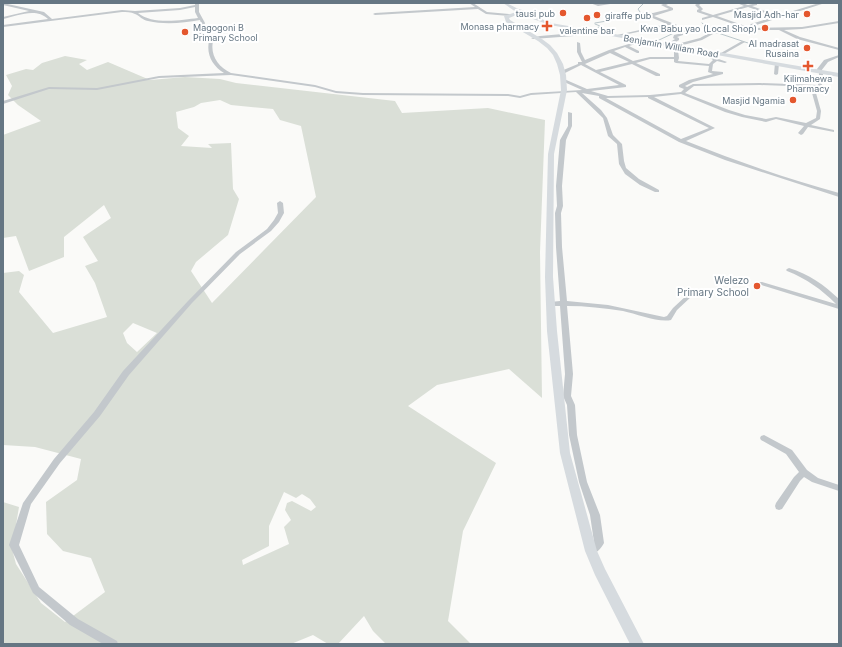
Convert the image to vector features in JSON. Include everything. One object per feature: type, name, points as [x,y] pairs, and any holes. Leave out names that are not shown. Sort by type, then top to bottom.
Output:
[{"type":"main road","name":"Benjamin William Road","points":[[511,4],[520,11],[550,24],[588,32],[680,46],[820,71]]},
{"type":"main road","name":"Benjamin William Road","points":[[520,11],[552,23],[839,74]]},
{"type":"main road","points":[[520,11],[507,15],[503,18],[505,22],[534,38],[553,52],[558,58],[563,76],[564,92],[551,154],[549,277],[550,304],[565,453],[591,551],[599,571],[637,644]]},
{"type":"street","points":[[471,3],[491,14],[507,15]]},
{"type":"street","points":[[592,3],[598,5],[614,5]]},
{"type":"street","points":[[641,14],[652,14],[671,10],[672,9],[663,5],[668,3]]},
{"type":"street","points":[[700,3],[696,6],[701,9],[698,10],[749,28]]},
{"type":"street","points":[[739,3],[764,12]]},
{"type":"street","points":[[749,28],[752,25],[823,3]]},
{"type":"street","points":[[3,4],[48,15],[51,20]]},
{"type":"street","points":[[3,26],[122,11],[135,12],[180,9],[197,4],[197,12],[203,23],[200,34],[211,41],[209,48],[210,54],[223,72],[231,74],[315,86],[336,92],[363,94],[508,95],[520,97],[531,94],[588,91],[624,86],[582,63],[578,43]]},
{"type":"street","points":[[703,19],[756,4]]},
{"type":"street","points":[[375,14],[478,8]]},
{"type":"street","points":[[3,18],[34,11]]},
{"type":"street","points":[[135,12],[143,18],[167,22],[201,19]]},
{"type":"street","points":[[652,14],[651,16],[676,26]]},
{"type":"street","points":[[14,16],[18,24]]},
{"type":"street","points":[[711,66],[677,62],[676,50],[682,44],[712,33],[749,28],[802,28],[839,22]]},
{"type":"street","points":[[619,35],[664,28],[670,24]]},
{"type":"street","points":[[779,28],[784,32],[803,39],[839,49]]},
{"type":"street","points":[[534,38],[588,32]]},
{"type":"street","points":[[670,44],[678,39],[675,38],[675,36],[682,34]]},
{"type":"street","points":[[641,41],[610,51],[582,63],[563,76],[681,141],[727,159],[839,195]]},
{"type":"street","points":[[721,73],[726,55],[743,42]]},
{"type":"street","points":[[626,46],[638,52]]},
{"type":"street","points":[[610,51],[658,75]]},
{"type":"street","points":[[707,52],[706,54],[725,62]]},
{"type":"street","points":[[801,133],[807,125],[818,119],[820,111],[814,93],[822,79],[820,71],[826,61],[839,56]]},
{"type":"street","points":[[597,71],[658,57],[677,58]]},
{"type":"street","points":[[716,59],[711,66],[710,72],[721,73]]},
{"type":"street","points":[[776,74],[777,64]]},
{"type":"street","points":[[721,73],[691,81],[681,86],[684,91],[727,111],[766,121],[776,118],[832,132]]},
{"type":"street","points":[[3,103],[49,88],[97,89],[159,77],[231,74]]},
{"type":"street","points":[[588,91],[608,97],[650,96],[684,91],[693,85],[745,84],[819,86]]},
{"type":"street","points":[[577,91],[605,118],[611,136],[619,144],[624,168],[640,183],[657,191]]},
{"type":"street","points":[[650,96],[713,128],[681,141]]},
{"type":"street","points":[[570,113],[570,126],[563,140],[559,186],[559,246],[569,374],[567,396],[571,405],[573,435],[583,482],[595,515],[598,532],[599,543],[591,551]]},
{"type":"street","points":[[113,644],[74,622],[36,590],[14,545],[27,503],[57,461],[97,414],[132,367],[238,253],[269,230],[277,221],[281,213],[280,203]]},
{"type":"street","points":[[789,270],[807,276],[821,286],[839,303]]},
{"type":"street","points":[[760,283],[839,307]]},
{"type":"street","points":[[550,304],[584,303],[651,315],[664,319],[669,318],[675,309],[689,296]]},
{"type":"street","points":[[764,438],[789,452],[804,472],[815,480],[839,488]]},
{"type":"street","points":[[779,506],[797,479],[804,472]]},
{"type":"shaded area","points":[[65,56],[87,60],[79,64],[87,70],[108,62],[150,80],[185,77],[220,79],[236,83],[395,101],[402,113],[488,108],[545,120],[540,252],[542,398],[509,369],[437,385],[408,406],[496,463],[463,531],[448,621],[471,644],[386,644],[373,631],[364,616],[338,644],[328,644],[313,635],[291,644],[3,644],[3,502],[19,507],[12,549],[16,564],[41,603],[65,622],[105,592],[91,558],[63,551],[47,534],[46,502],[77,480],[81,459],[35,447],[3,445],[3,273],[19,271],[24,275],[19,292],[53,333],[107,317],[95,283],[85,266],[98,261],[83,237],[111,218],[104,205],[64,237],[64,257],[29,271],[16,236],[3,238],[3,135],[41,121],[18,105],[8,95],[12,86],[6,75],[26,69],[33,70],[42,63]],"holes":[[[220,100],[231,105],[273,109],[280,120],[301,126],[316,197],[212,303],[191,271],[196,262],[228,235],[239,199],[233,189],[231,143],[208,144],[212,148],[181,146],[189,136],[178,128],[176,112],[194,107],[201,103]],[[133,323],[157,333],[137,352],[127,343],[123,333]],[[284,492],[296,498],[302,494],[310,499],[316,507],[311,511],[292,501],[287,503],[285,510],[291,520],[284,527],[289,544],[243,565],[242,560],[269,546],[269,526]]]},
{"type":"waterway","points":[[595,23],[642,15],[638,9],[644,3]]},
{"type":"waterway","points":[[702,23],[707,27],[706,29],[757,46]]},
{"type":"waterway","points":[[595,24],[600,26],[595,30]]},
{"type":"waterway","points":[[657,41],[676,32],[696,30]]},
{"type":"place","name":"tausi pub","points":[[563,13]]},
{"type":"place","name":"Masjid Adh-har","points":[[807,14]]},
{"type":"place","name":"giraffe pub","points":[[597,15]]},
{"type":"place","name":"valentine bar","points":[[587,18]]},
{"type":"place","name":"Monasa pharmacy","points":[[547,26]]},
{"type":"place","name":"Kwa Babu yao (Local Shop)","points":[[765,28]]},
{"type":"place","name":"Magogoni B Primary School","points":[[185,32]]},
{"type":"place","name":"Al madrasat Rusaina","points":[[807,48]]},
{"type":"place","name":"Kilimahewa Pharmacy","points":[[808,66]]},
{"type":"place","name":"Masjid Ngamia","points":[[793,100]]},
{"type":"place","name":"Welezo Primary School","points":[[757,286]]}]
